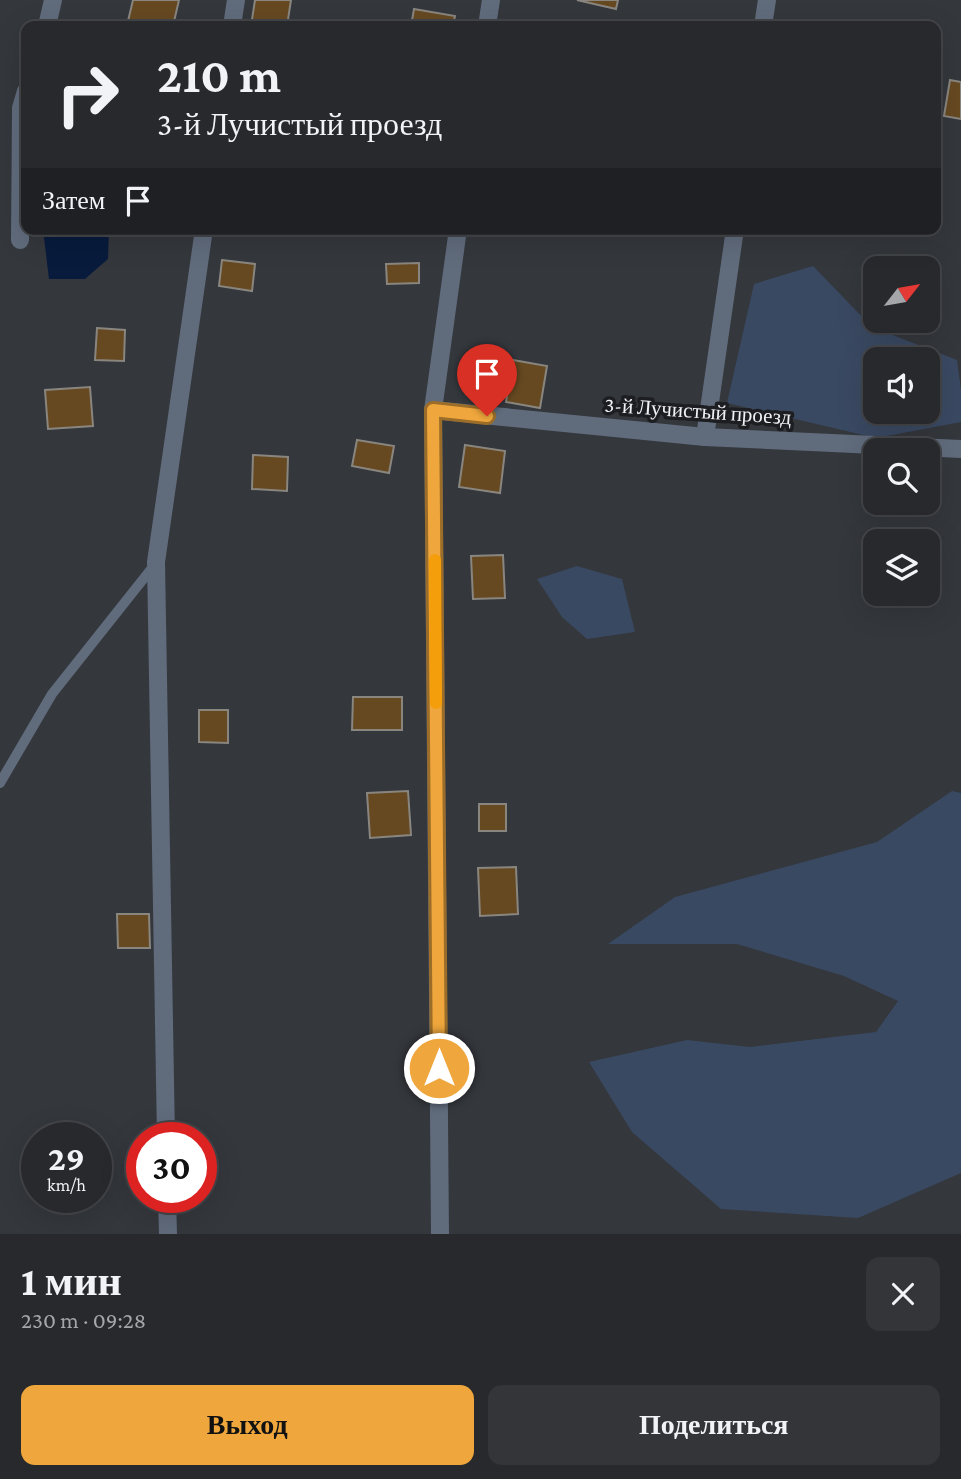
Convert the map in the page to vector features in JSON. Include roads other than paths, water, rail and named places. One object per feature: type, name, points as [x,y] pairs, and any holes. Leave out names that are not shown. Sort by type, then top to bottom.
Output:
[{"type":"street","points":[[48,21],[53,0]]},
{"type":"street","points":[[233,21],[236,0]]},
{"type":"street","points":[[488,21],[491,0]]},
{"type":"street","points":[[764,21],[767,0]]},
{"type":"street","points":[[20,240],[21,108]]},
{"type":"street","points":[[166,1122],[156,562],[203,235]]},
{"type":"street","points":[[440,1234],[433,410],[457,235]]},
{"type":"street","points":[[705,437],[733,235]]},
{"type":"street","name":"3-й Лучистый проезд","points":[[433,410],[705,437],[961,449]]},
{"type":"street","points":[[167,1213],[167,1234]]},
{"type":"lane","points":[[0,783],[52,694],[156,562]]}]
